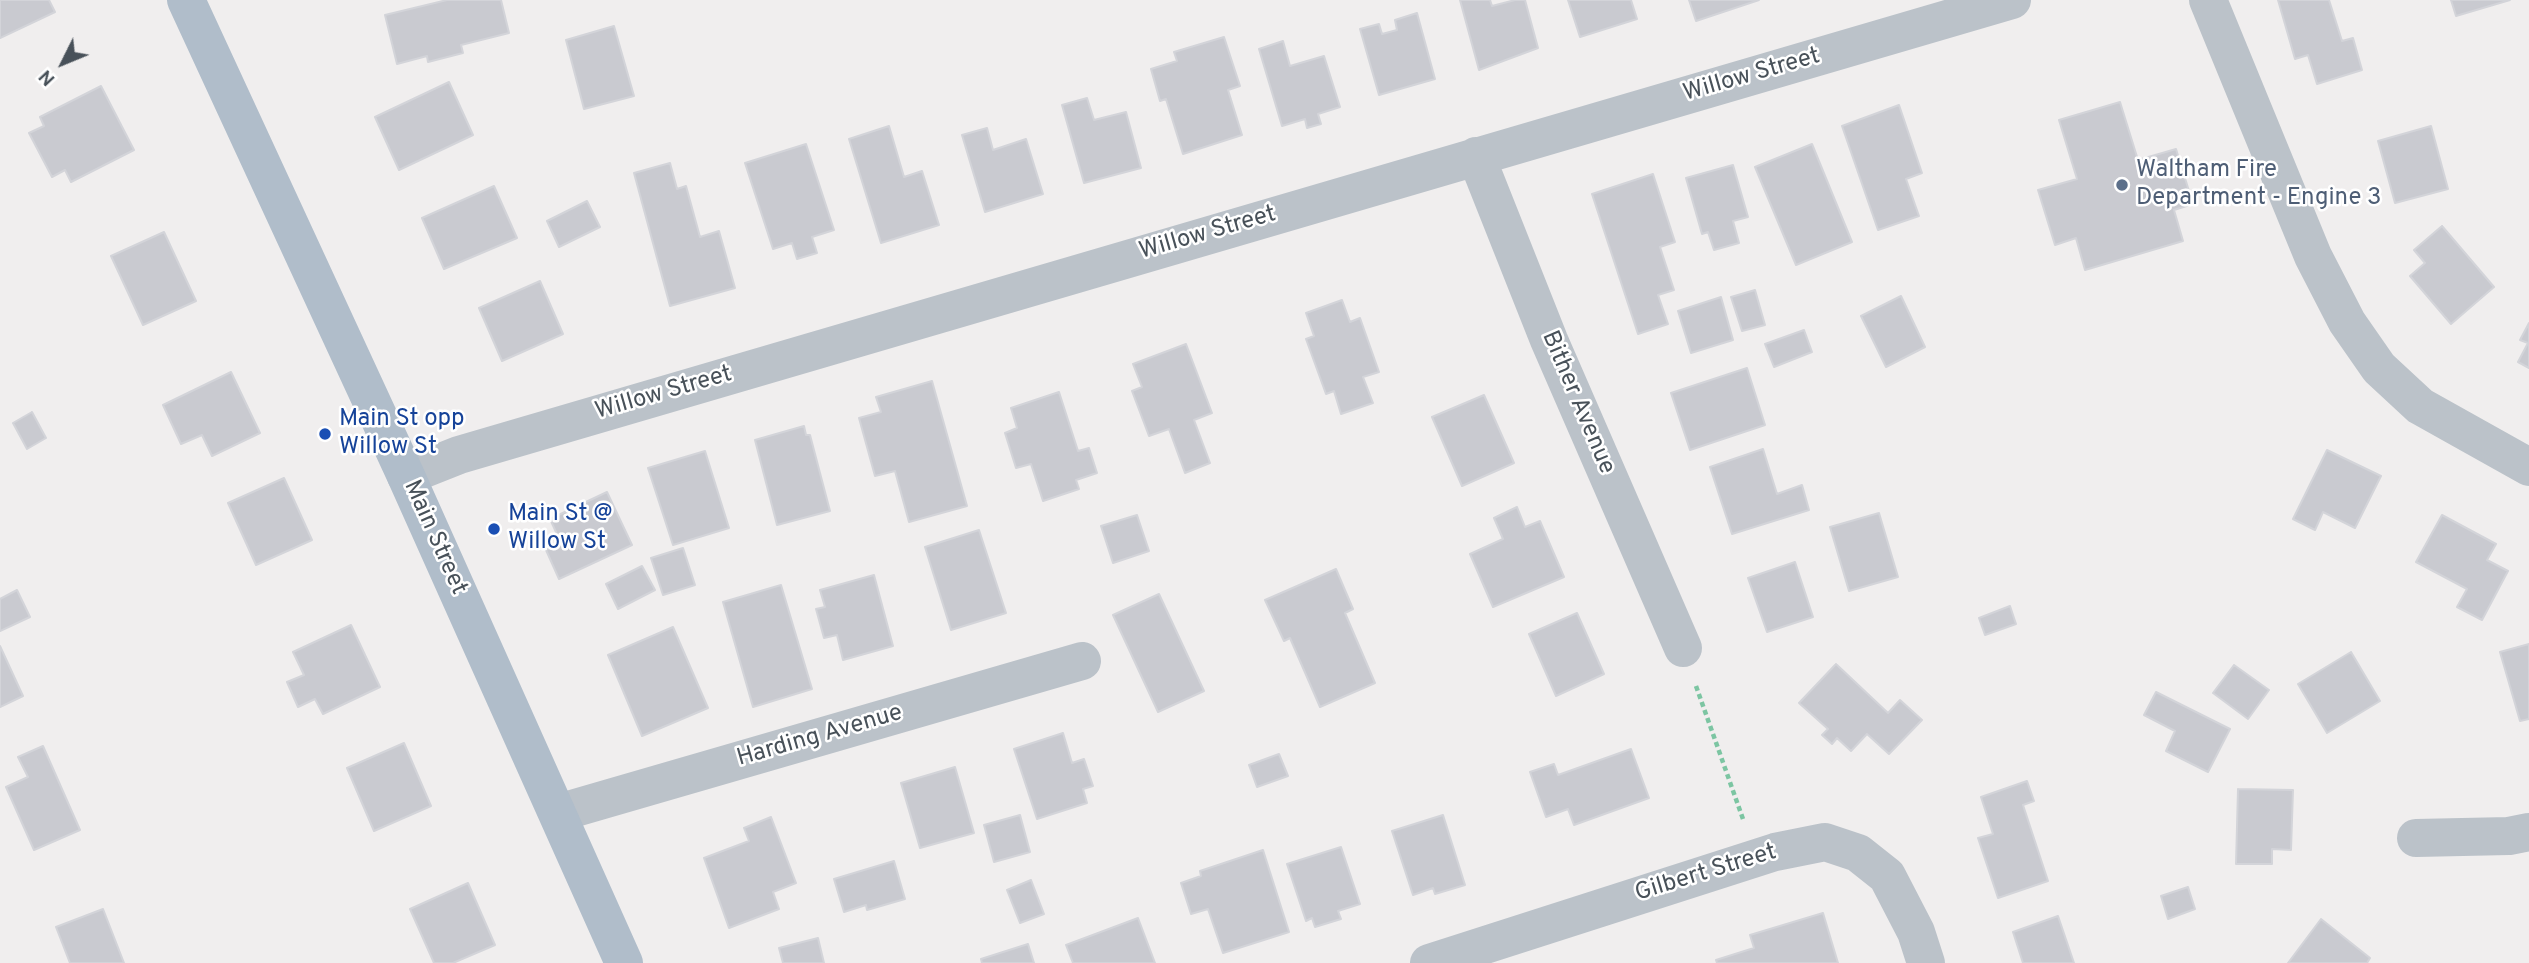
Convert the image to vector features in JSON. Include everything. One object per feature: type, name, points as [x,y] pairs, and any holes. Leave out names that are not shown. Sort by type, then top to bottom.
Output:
[{"type":"main road","name":"Main Street","points":[[187,0],[406,476],[624,963]]},
{"type":"street","name":"Willow Street","points":[[406,476],[459,455],[2012,0]]},
{"type":"street","points":[[2208,0],[2313,256],[2355,334],[2379,368],[2420,406],[2529,467]]},
{"type":"street","name":"Bither Avenue","points":[[1476,156],[1549,340],[1683,648]]},
{"type":"street","name":"Harding Avenue","points":[[558,813],[1082,661]]},
{"type":"street","points":[[2416,838],[2509,836],[2529,832]]},
{"type":"street","name":"Gilbert Street","points":[[1429,963],[1775,852],[1825,842],[1858,853],[1887,876],[1916,932],[1926,963]]},
{"type":"path","points":[[1683,648],[1745,824]]},
{"type":"building","points":[[0,0],[49,0],[55,12],[0,38]]},
{"type":"building","points":[[447,0],[501,0],[509,33],[461,45],[463,53],[428,62],[427,56],[397,64],[385,15]]},
{"type":"building","points":[[1460,0],[1490,0],[1492,6],[1525,0],[1538,48],[1479,70]]},
{"type":"building","points":[[1568,0],[1631,0],[1637,19],[1580,37]]},
{"type":"building","points":[[1689,0],[1759,0],[1696,21]]},
{"type":"building","points":[[2278,0],[2329,0],[2342,41],[2353,38],[2362,70],[2317,84],[2308,55],[2295,59]]},
{"type":"building","points":[[2451,0],[2510,0],[2456,16]]},
{"type":"building","points":[[1417,13],[1435,79],[1379,95],[1360,29],[1379,24],[1382,34],[1397,30],[1395,20]]},
{"type":"building","points":[[614,26],[634,96],[584,109],[566,40]]},
{"type":"building","points":[[1224,37],[1240,86],[1228,90],[1242,135],[1183,154],[1166,99],[1160,101],[1151,69],[1177,61],[1174,52]]},
{"type":"building","points":[[1283,41],[1290,66],[1324,56],[1340,107],[1318,114],[1321,124],[1307,128],[1305,119],[1282,126],[1259,49]]},
{"type":"building","points":[[449,82],[473,135],[399,170],[375,117]]},
{"type":"building","points":[[101,86],[134,150],[71,182],[65,170],[52,177],[29,133],[44,126],[40,117]]},
{"type":"building","points":[[1087,98],[1094,120],[1126,112],[1141,168],[1084,183],[1062,105]]},
{"type":"building","name":"Waltham Fire Department - Engine 3","points":[[2120,102],[2138,160],[2176,149],[2193,204],[2174,210],[2183,241],[2085,270],[2076,238],[2055,245],[2038,190],[2077,179],[2059,120]]},
{"type":"building","points":[[1899,105],[1922,173],[1906,179],[1919,216],[1878,230],[1842,126]]},
{"type":"building","points":[[889,126],[904,177],[922,171],[939,225],[881,243],[849,139]]},
{"type":"building","points":[[2431,126],[2448,189],[2395,203],[2378,141]]},
{"type":"building","points":[[987,128],[993,150],[1026,139],[1043,194],[985,212],[962,135]]},
{"type":"building","points":[[806,144],[834,230],[812,237],[817,253],[797,259],[792,243],[773,249],[745,163]]},
{"type":"building","points":[[1812,144],[1852,242],[1796,265],[1755,167]]},
{"type":"building","points":[[670,163],[677,189],[686,186],[700,237],[719,231],[735,288],[670,306],[634,173]]},
{"type":"building","points":[[1733,165],[1748,217],[1733,221],[1739,243],[1714,250],[1708,232],[1702,234],[1686,178]]},
{"type":"building","points":[[1653,174],[1675,242],[1660,247],[1674,290],[1658,295],[1668,324],[1638,334],[1592,194]]},
{"type":"building","points":[[494,186],[517,238],[444,269],[422,218]]},
{"type":"building","points":[[587,201],[600,227],[559,247],[547,221]]},
{"type":"building","points":[[2442,226],[2494,287],[2451,324],[2410,276],[2425,263],[2414,250]]},
{"type":"building","points":[[164,232],[196,301],[143,325],[111,256]]},
{"type":"building","points":[[540,281],[563,334],[502,361],[479,308]]},
{"type":"building","points":[[1755,290],[1765,325],[1742,331],[1731,297]]},
{"type":"building","points":[[1901,296],[1925,347],[1886,367],[1861,316]]},
{"type":"building","points":[[1721,297],[1733,340],[1691,353],[1678,311]]},
{"type":"building","points":[[1342,300],[1350,322],[1360,318],[1379,372],[1363,377],[1373,403],[1341,414],[1334,391],[1326,394],[1306,339],[1314,336],[1306,313]]},
{"type":"building","points":[[2529,323],[2529,368],[2518,362],[2528,343],[2520,340]]},
{"type":"building","points":[[1804,330],[1812,352],[1774,367],[1765,344]]},
{"type":"building","points":[[1186,344],[1212,413],[1194,420],[1210,463],[1185,473],[1169,429],[1149,436],[1132,391],[1142,387],[1133,364]]},
{"type":"building","points":[[1747,368],[1765,425],[1690,450],[1671,393]]},
{"type":"building","points":[[231,372],[260,433],[212,456],[202,435],[181,444],[163,405]]},
{"type":"building","points":[[932,381],[967,506],[909,522],[895,471],[875,476],[859,418],[881,412],[876,397]]},
{"type":"building","points":[[1059,392],[1078,451],[1089,448],[1097,473],[1076,480],[1079,489],[1043,501],[1031,464],[1016,468],[1005,433],[1017,428],[1011,408]]},
{"type":"building","points":[[1484,395],[1514,463],[1462,486],[1432,417]]},
{"type":"building","points":[[32,412],[46,438],[27,449],[13,423]]},
{"type":"building","points":[[804,426],[806,435],[810,435],[830,511],[777,525],[755,440]]},
{"type":"building","points":[[1763,449],[1777,494],[1802,485],[1809,510],[1732,534],[1710,467]]},
{"type":"building","points":[[2327,450],[2381,476],[2355,528],[2323,512],[2315,530],[2293,519]]},
{"type":"building","points":[[705,451],[729,528],[673,545],[648,468]]},
{"type":"building","points":[[284,478],[312,540],[256,565],[228,503]]},
{"type":"building","points":[[607,492],[632,545],[559,579],[546,550],[561,543],[550,519]]},
{"type":"building","points":[[1517,507],[1525,527],[1540,521],[1564,577],[1493,607],[1470,554],[1503,539],[1494,518]]},
{"type":"building","points":[[1879,513],[1898,577],[1849,591],[1830,527]]},
{"type":"building","points":[[1137,515],[1149,551],[1113,563],[1101,526]]},
{"type":"building","points":[[2442,515],[2496,544],[2487,560],[2508,571],[2482,620],[2457,607],[2467,589],[2416,562]]},
{"type":"building","points":[[979,530],[1006,613],[951,630],[925,547]]},
{"type":"building","points":[[683,548],[695,585],[663,595],[651,558]]},
{"type":"building","points":[[1795,562],[1813,617],[1767,632],[1748,578]]},
{"type":"building","points":[[642,566],[655,590],[618,609],[606,584]]},
{"type":"building","points":[[1336,569],[1353,609],[1345,613],[1375,683],[1320,707],[1290,638],[1284,641],[1265,600]]},
{"type":"building","points":[[874,575],[893,646],[843,660],[837,635],[824,638],[816,609],[825,607],[820,590]]},
{"type":"building","points":[[781,585],[812,689],[753,707],[723,602]]},
{"type":"building","points":[[17,590],[30,617],[0,631],[0,599]]},
{"type":"building","points":[[1159,594],[1204,691],[1158,712],[1113,615]]},
{"type":"building","points":[[2010,606],[2016,624],[1985,635],[1979,618]]},
{"type":"building","points":[[1577,613],[1604,674],[1556,696],[1529,634]]},
{"type":"building","points":[[351,625],[380,687],[323,714],[315,699],[298,707],[287,682],[304,675],[293,652]]},
{"type":"building","points":[[673,627],[708,708],[642,736],[608,655]]},
{"type":"building","points":[[2529,644],[2529,719],[2520,721],[2500,652]]},
{"type":"building","points":[[0,646],[23,696],[0,707]]},
{"type":"building","points":[[2351,652],[2380,701],[2327,733],[2298,684]]},
{"type":"building","points":[[1836,664],[1888,713],[1900,700],[1922,720],[1889,754],[1867,734],[1851,751],[1837,738],[1832,744],[1822,735],[1828,729],[1799,703]]},
{"type":"building","points":[[2234,665],[2269,690],[2248,719],[2213,693]]},
{"type":"building","points":[[2156,692],[2230,729],[2208,772],[2166,751],[2175,731],[2144,715]]},
{"type":"building","points":[[1063,733],[1072,763],[1084,759],[1093,786],[1083,789],[1087,803],[1037,819],[1014,749]]},
{"type":"building","points":[[404,743],[431,806],[374,831],[347,768]]},
{"type":"building","points":[[43,746],[80,830],[34,850],[6,787],[28,777],[18,757]]},
{"type":"building","points":[[1631,749],[1649,798],[1574,825],[1568,809],[1546,817],[1530,772],[1554,764],[1558,775]]},
{"type":"building","points":[[1279,754],[1288,776],[1257,787],[1249,765]]},
{"type":"building","points":[[955,767],[974,833],[920,848],[901,783]]},
{"type":"building","points":[[2027,781],[2034,801],[2023,805],[2048,881],[1998,898],[1978,838],[1993,834],[1981,797]]},
{"type":"building","points":[[2238,789],[2293,790],[2291,850],[2272,849],[2272,864],[2236,864]]},
{"type":"building","points":[[1020,815],[1030,852],[994,862],[984,825]]},
{"type":"building","points":[[1443,815],[1465,885],[1435,894],[1433,888],[1413,895],[1392,831]]},
{"type":"building","points":[[771,817],[796,883],[773,892],[779,909],[729,928],[704,858],[749,841],[744,828]]},
{"type":"building","points":[[1341,847],[1360,904],[1338,911],[1341,919],[1315,927],[1312,918],[1306,921],[1287,864]]},
{"type":"building","points":[[1263,850],[1289,932],[1223,953],[1208,909],[1191,914],[1181,883],[1201,876],[1200,871]]},
{"type":"building","points":[[894,861],[905,899],[867,910],[866,905],[844,912],[834,879]]},
{"type":"building","points":[[1031,880],[1044,914],[1020,923],[1007,890]]},
{"type":"building","points":[[468,883],[495,945],[453,963],[434,963],[410,909]]},
{"type":"building","points":[[2188,887],[2195,909],[2168,919],[2161,896]]},
{"type":"building","points":[[103,909],[124,963],[70,963],[56,927]]},
{"type":"building","points":[[1823,913],[1838,963],[1717,963],[1716,960],[1754,948],[1750,935]]},
{"type":"building","points":[[2058,916],[2074,963],[2023,963],[2013,932]]},
{"type":"building","points":[[1138,918],[1155,963],[1073,963],[1066,945]]},
{"type":"building","points":[[2321,919],[2370,958],[2367,963],[2288,963]]},
{"type":"building","points":[[818,938],[824,963],[783,963],[779,948]]},
{"type":"building","points":[[1028,944],[1034,963],[982,963],[981,959]]},
{"type":"place","name":"Waltham Fire Department - Engine 3","points":[[2122,185]]},
{"type":"place","name":"Main St opp Willow St","points":[[325,434]]},
{"type":"place","name":"Main St @ Willow St","points":[[494,529]]}]
